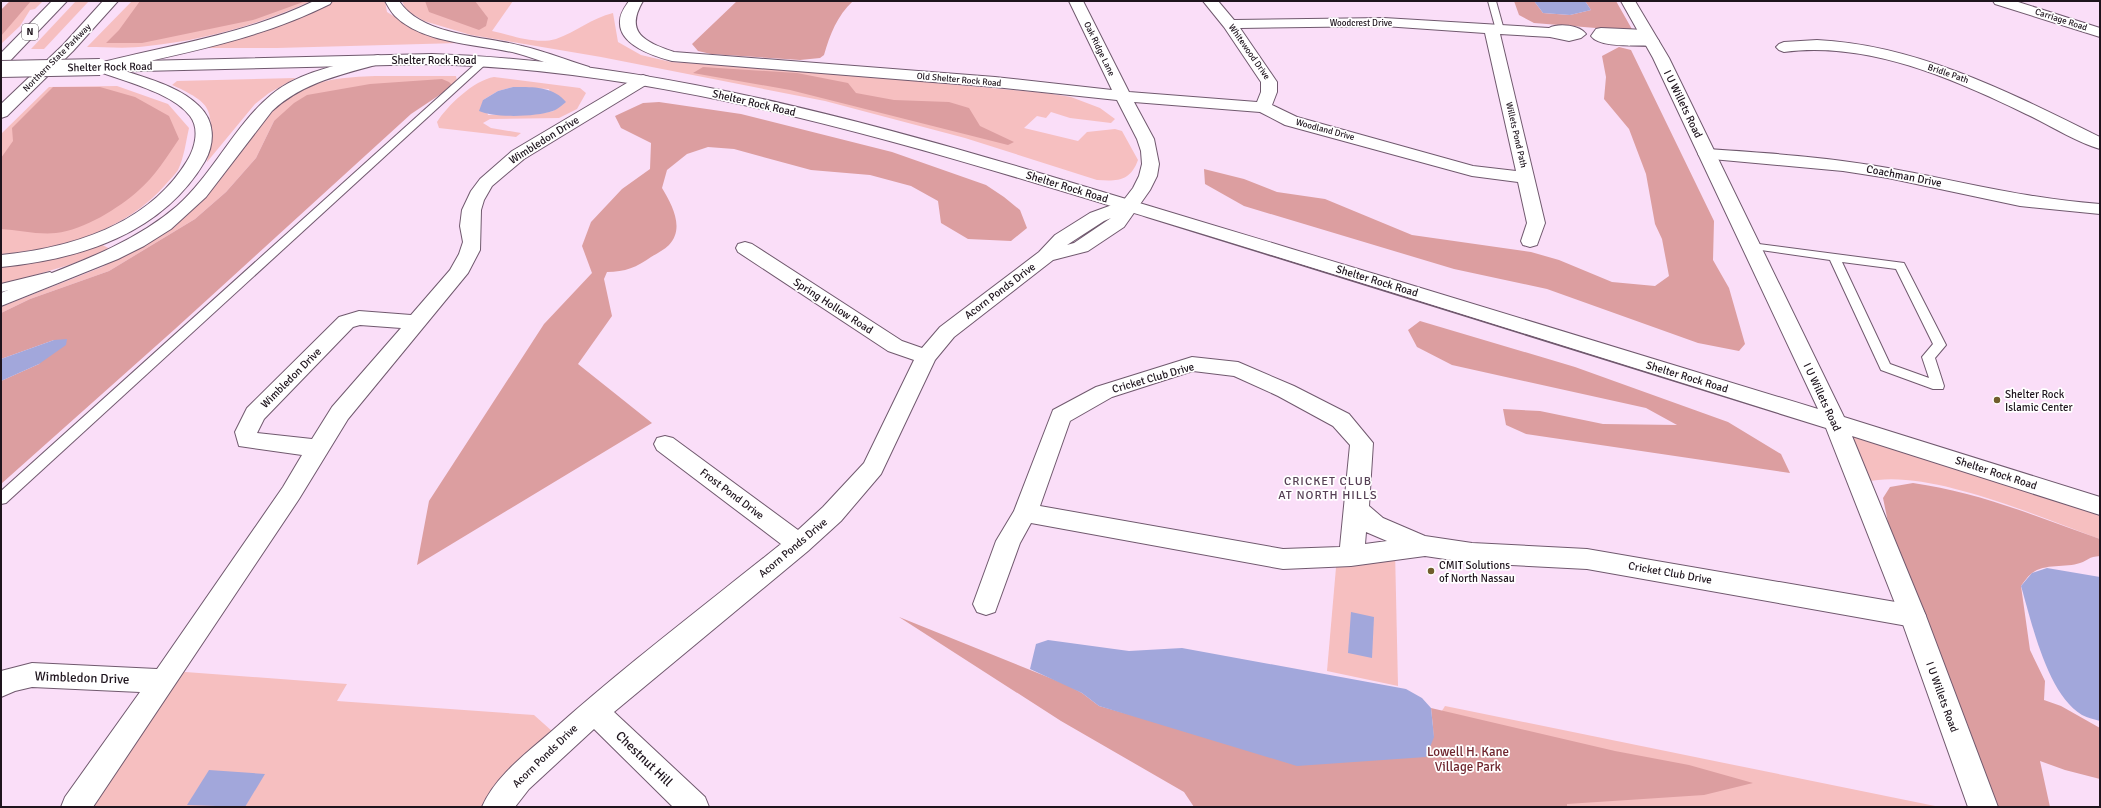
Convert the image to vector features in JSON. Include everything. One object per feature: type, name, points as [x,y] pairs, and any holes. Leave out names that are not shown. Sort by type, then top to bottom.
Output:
[{"type":"main road","name":"N","points":[[1,62],[60,1]]},
{"type":"main road","name":"Northern State Parkway","points":[[1,113],[111,1]]},
{"type":"main road","points":[[94,20],[119,1]]},
{"type":"main road","points":[[100,67],[249,31],[296,15],[326,1]]},
{"type":"main road","points":[[392,1],[400,13],[426,28],[451,36],[514,48],[583,70]]},
{"type":"main road","name":"Old Shelter Rock Road","points":[[636,1],[628,10],[626,25],[634,38],[650,50],[672,56],[995,82],[1123,96]]},
{"type":"main road","name":"Oak Ridge Lane","points":[[1076,1],[1123,96]]},
{"type":"main road","name":"Whitewood Drive","points":[[1210,1],[1230,24],[1269,82],[1269,92],[1262,108]]},
{"type":"main road","name":"I U Willets Road","points":[[1628,1],[1649,37],[1707,154],[1835,422],[1913,616],[1983,807]]},
{"type":"main road","name":"Carriage Road","points":[[2000,1],[2100,33]]},
{"type":"main road","name":"Woodcrest Drive","points":[[1230,24],[1384,22],[1552,33],[1556,30],[1598,36],[1601,32],[1649,37]]},
{"type":"main road","name":"Willets Pond Path","points":[[1496,29],[1536,223],[1530,241]]},
{"type":"main road","name":"Bridle Path","points":[[1784,47],[1809,44],[1850,48],[1885,55],[1939,70],[2002,95],[2100,144]]},
{"type":"main road","points":[[1,300],[137,242],[184,209],[200,193],[266,108],[284,92],[317,78],[378,60]]},
{"type":"main road","name":"Shelter Rock Road","points":[[1,69],[378,60],[485,60],[583,70],[708,92],[932,146],[1835,422],[2100,506]]},
{"type":"main road","points":[[1,261],[58,252],[95,240],[131,224],[168,198],[186,179],[197,160],[204,139],[204,131],[202,122],[194,110],[172,96],[100,67]]},
{"type":"main road","name":"Wimbledon Drive","points":[[76,807],[164,681],[292,491],[317,448],[340,413],[458,273],[468,257],[472,244],[470,220],[472,204],[482,187],[500,168],[518,155],[643,80]]},
{"type":"main road","points":[[1,128],[26,89]]},
{"type":"main road","points":[[1123,96],[1146,143],[1152,164],[1146,182],[1138,195],[1129,205]]},
{"type":"main road","name":"Woodland Drive","points":[[1123,96],[1262,108],[1291,121],[1464,169],[1526,178]]},
{"type":"main road","name":"Coachman Drive","points":[[1707,154],[1844,165],[2038,203],[2073,208],[2100,209]]},
{"type":"main road","name":"Acorn Ponds Drive","points":[[496,807],[519,779],[594,710],[799,544],[832,514],[873,468],[926,357],[947,332],[1046,256],[1081,247],[1117,223],[1129,205]]},
{"type":"main road","name":"Spring Hollow Road","points":[[745,248],[895,346],[926,357]]},
{"type":"main road","name":"Wimbledon Drive","points":[[317,448],[247,440],[246,432],[255,414],[346,322],[358,318],[416,322]]},
{"type":"main road","name":"Cricket Club Drive","points":[[986,604],[1008,542],[1025,513],[1061,416],[1104,392],[1192,364],[1238,369],[1341,420],[1362,443],[1357,509],[1351,556]]},
{"type":"main road","name":"Frost Pond Drive","points":[[665,444],[799,544]]},
{"type":"main road","name":"Cricket Club Drive","points":[[1357,509],[1374,525],[1425,546]]},
{"type":"main road","name":"Cricket Club Drive","points":[[1025,513],[1283,559],[1351,556],[1425,546],[1472,552],[1563,557],[1617,563],[1913,616]]},
{"type":"main road","name":"Wimbledon Drive","points":[[1,685],[8,680],[32,675],[164,681]]},
{"type":"main road","name":"Chestnut Hill","points":[[594,710],[694,807]]},
{"type":"lane","points":[[1492,1],[1496,29]]},
{"type":"lane","points":[[1,499],[485,60]]},
{"type":"lane","points":[[1751,246],[1900,266],[1940,345],[1928,357],[1938,386],[1885,367],[1835,258]]},
{"type":"lane","points":[[1,288],[74,270]]},
{"type":"green space","points":[[10,1],[43,1],[35,9],[30,10],[20,26],[1,44],[1,10]]},
{"type":"green space","points":[[10,1],[31,1],[1,36],[1,10]]},
{"type":"green space","points":[[76,1],[89,1],[44,49],[31,49]]},
{"type":"green space","points":[[132,1],[312,1],[252,24],[191,40],[140,47],[87,47]]},
{"type":"green space","points":[[140,1],[306,1],[253,20],[142,43],[106,43],[119,30]]},
{"type":"green space","points":[[332,1],[385,1],[387,12],[416,30],[459,43],[277,48],[193,48]]},
{"type":"green space","points":[[402,1],[513,1],[492,31],[524,39],[540,41],[556,39],[598,18],[613,13],[618,42],[641,55],[671,62],[796,70],[1046,93],[1071,97],[1100,108],[1115,119],[1111,123],[1070,118],[1051,112],[1046,118],[1037,116],[1024,128],[1078,141],[1087,132],[1115,129],[1122,131],[1138,160],[1131,173],[1122,179],[1097,180],[965,138],[825,101],[601,57],[471,35],[424,21],[406,10]]},
{"type":"green space","points":[[425,1],[475,1],[488,18],[486,26],[479,30],[429,12]]},
{"type":"green space","points":[[737,1],[853,1],[838,19],[824,55],[820,58],[800,60],[711,54],[698,51],[692,44]]},
{"type":"green space","points":[[1514,1],[1534,1],[1543,13],[1570,15],[1591,10],[1585,1],[1616,1],[1633,31],[1534,23],[1519,15]]},
{"type":"green space","points":[[1619,47],[1631,50],[1714,221],[1713,260],[1729,288],[1745,344],[1739,351],[1698,343],[1547,289],[1454,269],[1244,206],[1205,184],[1204,169],[1244,179],[1277,192],[1325,199],[1412,235],[1531,252],[1559,260],[1612,282],[1655,286],[1669,276],[1662,239],[1655,224],[1646,174],[1629,129],[1604,99],[1606,77],[1602,56]]},
{"type":"green space","points":[[703,67],[797,73],[848,83],[856,93],[894,100],[949,102],[969,108],[980,126],[1014,142],[1008,145],[790,90],[693,73]]},
{"type":"green space","points":[[375,76],[456,76],[457,81],[453,86],[274,121],[256,158],[226,192],[195,219],[109,271],[30,299],[1,313],[1,307],[102,267],[150,239],[269,115],[290,96],[300,90],[320,82],[342,78]]},
{"type":"green space","points":[[494,77],[580,88],[586,93],[577,109],[559,118],[490,119],[483,123],[491,128],[521,133],[516,137],[439,128],[437,122],[447,109],[470,88],[486,79]],"holes":[[[513,87],[549,89],[554,111],[537,114],[488,115],[483,100],[498,91]]]},
{"type":"green space","points":[[296,78],[269,93],[255,104],[207,162],[211,134],[209,113],[200,100],[172,85],[177,81]]},
{"type":"green space","points":[[442,79],[449,82],[453,86],[411,114],[175,329],[1,484],[1,381],[39,364],[54,340],[1,359],[1,313],[30,299],[109,271],[195,219],[226,192],[256,158],[274,121],[294,103],[307,95],[370,84]]},
{"type":"green space","points":[[117,86],[168,104],[189,128],[183,155],[177,172],[150,200],[132,214],[91,235],[46,248],[1,254],[1,134],[49,87]]},
{"type":"green space","points":[[53,87],[100,87],[135,97],[169,116],[179,139],[145,185],[122,204],[89,223],[78,228],[56,233],[36,233],[1,229],[1,158],[13,141],[12,128]]},
{"type":"green space","points":[[659,102],[741,114],[892,152],[986,185],[1020,210],[1027,228],[1011,241],[968,239],[941,223],[938,201],[911,186],[870,175],[811,170],[734,149],[708,147],[687,154],[667,170],[662,188],[670,202],[675,216],[676,231],[674,238],[665,249],[646,261],[625,270],[607,272],[604,279],[612,316],[578,364],[652,423],[417,565],[429,501],[544,324],[592,273],[582,246],[591,222],[622,189],[650,169],[651,143],[621,128],[615,116],[643,103]]},
{"type":"green space","points":[[97,242],[110,249],[69,265],[1,285],[1,266]]},
{"type":"green space","points":[[1420,321],[1575,367],[1728,422],[1781,454],[1790,473],[1526,434],[1506,425],[1503,409],[1540,411],[1603,424],[1677,425],[1646,408],[1452,365],[1417,347],[1408,330]]},
{"type":"green space","points":[[1835,422],[2100,506],[2100,539],[1984,497],[1951,488],[1920,482],[1891,479],[1866,482]]},
{"type":"green space","points":[[1913,483],[1961,492],[2008,506],[2100,539],[2100,556],[2074,564],[2042,568],[2030,575],[2021,586],[2030,650],[2045,681],[2044,700],[2061,706],[2100,728],[2100,779],[2065,770],[2040,761],[2050,807],[1997,807],[1967,723],[1939,671],[1892,542],[1883,498],[1890,487]]},
{"type":"green space","points":[[1395,550],[1398,686],[1327,671],[1337,556]]},
{"type":"green space","points":[[899,617],[1065,684],[1082,693],[1099,706],[1142,718],[1434,737],[1431,708],[1615,751],[1689,765],[1753,783],[1704,795],[1567,804],[1567,807],[1194,807],[1184,792],[1061,721]]},
{"type":"green space","points":[[172,671],[347,684],[337,701],[534,715],[562,740],[497,807],[76,807]]},
{"type":"green space","name":"Lowell H. Kane Village Park","points":[[1445,706],[1940,807],[1381,807]]},
{"type":"water","points":[[1534,1],[1585,1],[1591,10],[1570,15],[1543,13]]},
{"type":"water","points":[[513,87],[542,88],[555,93],[566,102],[553,111],[536,115],[505,116],[479,111],[483,100],[498,91]]},
{"type":"water","points":[[67,339],[66,345],[39,364],[1,381],[1,359],[54,340]]},
{"type":"water","points":[[2047,568],[2100,577],[2100,721],[2082,715],[2070,705],[2059,691],[2042,656],[2021,586],[2032,573]]},
{"type":"water","points":[[1351,612],[1374,617],[1372,658],[1348,653]]},
{"type":"water","points":[[1048,640],[1129,651],[1182,648],[1406,689],[1422,698],[1431,708],[1434,737],[1426,757],[1297,766],[1099,706],[1082,693],[1030,669],[1036,644]]},
{"type":"water","points":[[209,770],[265,774],[245,807],[187,805]]},
{"type":"place","name":"Shelter Rock Islamic Center","points":[[1997,400]]},
{"type":"place","name":"CMIT Solutions of North Nassau","points":[[1431,571]]},
{"type":"district","name":"CRICKET CLUB AT NORTH HILLS","points":[[1328,488]]}]
